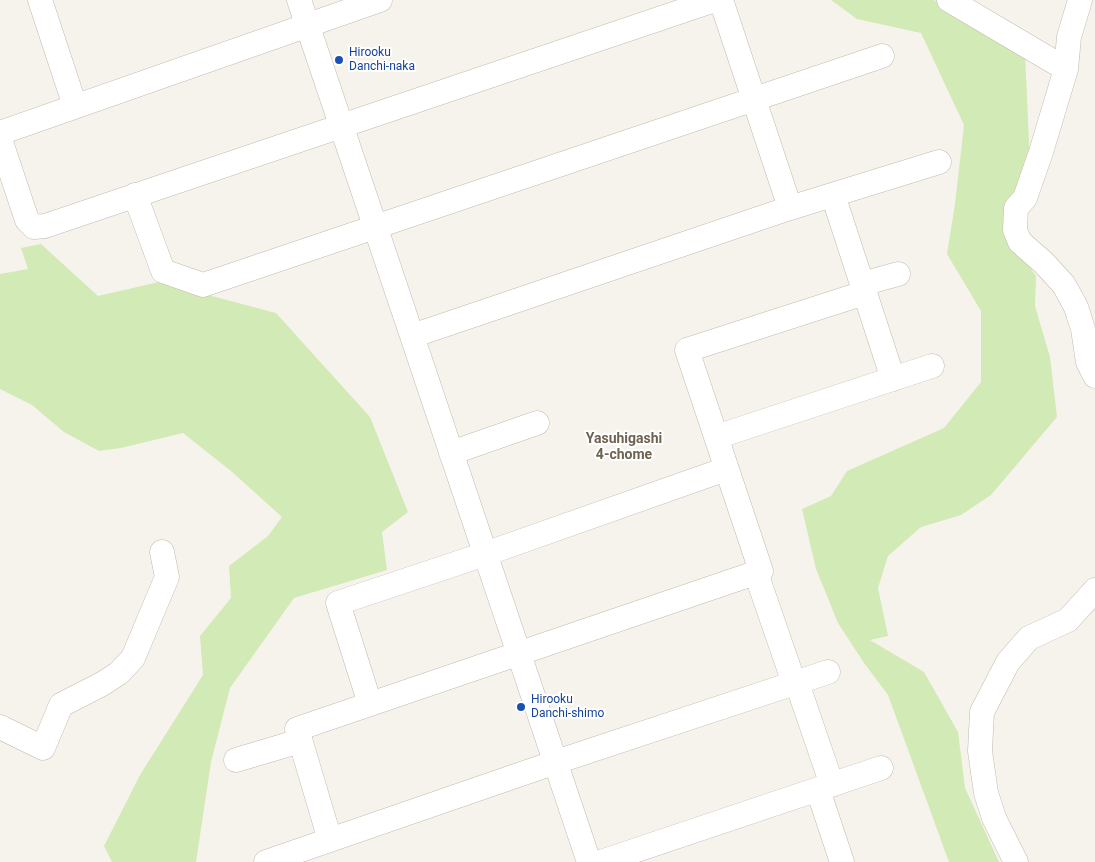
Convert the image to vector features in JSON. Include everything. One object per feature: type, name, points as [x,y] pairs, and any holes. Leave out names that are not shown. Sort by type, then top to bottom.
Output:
[{"type":"street","points":[[40,0],[76,106]]},
{"type":"street","points":[[299,0],[589,862]]},
{"type":"street","points":[[0,133],[380,0]]},
{"type":"street","points":[[0,139],[27,220],[34,227],[45,226],[715,0]]},
{"type":"street","points":[[721,0],[790,208]]},
{"type":"street","points":[[949,0],[1066,69]]},
{"type":"street","points":[[1080,0],[1069,37],[1066,69],[1024,198],[1016,208],[1014,230],[1020,242],[1044,263],[1064,285],[1076,307],[1083,329],[1088,362],[1095,376]]},
{"type":"street","points":[[135,195],[163,271],[203,286],[375,226],[882,56]]},
{"type":"street","points":[[412,336],[790,208],[939,162]]},
{"type":"street","points":[[833,195],[893,379]]},
{"type":"street","points":[[330,840],[296,729],[761,571],[687,350],[898,274]]},
{"type":"street","points":[[716,438],[932,366]]},
{"type":"street","points":[[452,453],[537,423]]},
{"type":"street","points":[[370,704],[338,603],[485,554],[726,469]]},
{"type":"street","points":[[0,727],[43,748],[61,705],[102,684],[119,673],[129,663],[133,658],[167,577],[162,552]]},
{"type":"street","points":[[756,573],[796,683],[825,787],[842,862]]},
{"type":"street","points":[[1016,862],[994,818],[986,793],[980,751],[982,712],[1008,662],[1029,638],[1068,620],[1095,590]]},
{"type":"street","points":[[266,862],[290,858],[330,840],[556,762],[828,672]]},
{"type":"street","points":[[236,760],[300,741]]},
{"type":"street","points":[[601,862],[881,768]]},
{"type":"green space","points":[[831,0],[934,0],[1025,52],[1030,165],[1018,250],[1036,276],[1035,306],[1050,357],[1057,417],[991,495],[961,515],[921,527],[888,556],[878,588],[888,636],[870,640],[924,672],[958,732],[965,788],[999,862],[949,862],[888,695],[838,623],[816,569],[802,509],[831,496],[847,471],[944,428],[981,382],[981,311],[947,254],[964,125],[921,33],[857,19]]},
{"type":"green space","points":[[41,244],[98,296],[159,282],[276,313],[370,417],[408,512],[382,532],[387,570],[294,598],[230,688],[211,762],[196,862],[112,862],[104,846],[140,775],[203,675],[200,636],[231,598],[229,566],[268,536],[282,517],[231,471],[183,433],[121,448],[99,451],[64,432],[32,405],[0,389],[0,274],[28,269],[21,248]]},
{"type":"place","name":"Hirooku Danchi-naka","points":[[339,60]]},
{"type":"place","name":"Hirooku Danchi-shimo","points":[[521,707]]},
{"type":"district","name":"Yasuhigashi 4-chome","points":[[624,448]]}]
